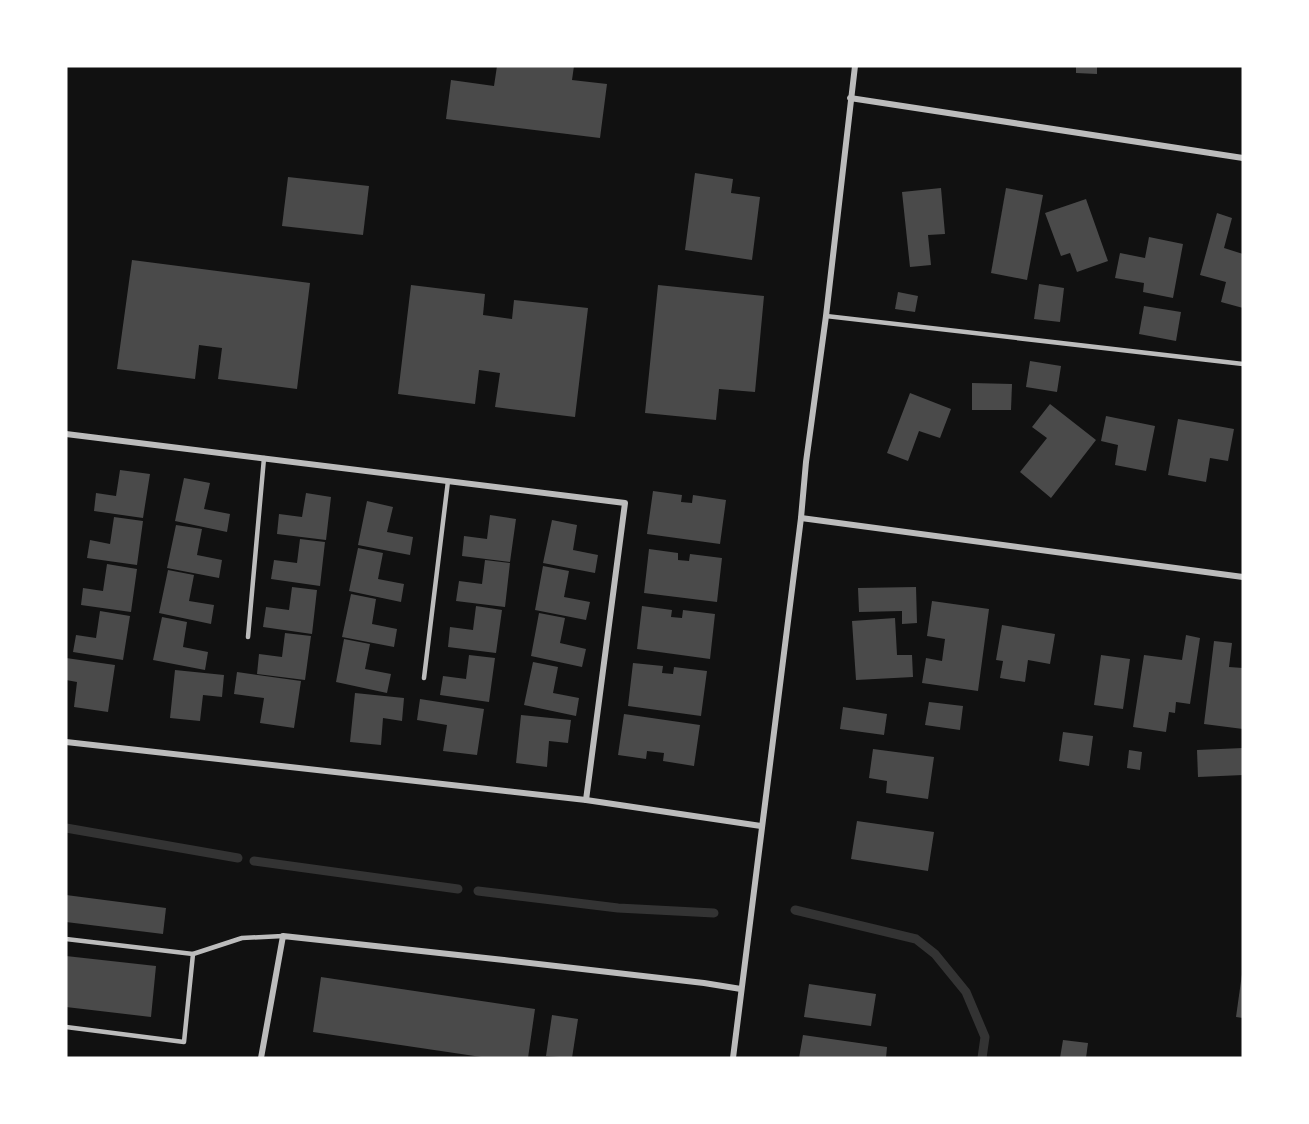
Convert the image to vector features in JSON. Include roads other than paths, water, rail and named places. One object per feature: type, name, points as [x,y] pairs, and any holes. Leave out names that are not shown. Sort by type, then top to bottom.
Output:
[{"type":"street","points":[[733,1058],[855,66]]},
{"type":"street","points":[[850,98],[1243,158]]},
{"type":"street","points":[[66,434],[625,503],[586,800]]},
{"type":"street","points":[[801,518],[1243,577]]},
{"type":"street","points":[[66,742],[586,800],[761,826]]},
{"type":"street","points":[[261,1058],[283,936],[586,969],[741,989]]},
{"type":"lane","points":[[826,315],[1243,364]]},
{"type":"lane","points":[[248,637],[264,458]]},
{"type":"lane","points":[[424,678],[448,480]]},
{"type":"lane","points":[[66,939],[194,954],[242,938],[283,936]]},
{"type":"lane","points":[[66,1027],[184,1042],[194,954]]},
{"type":"waterway","points":[[66,828],[238,858]]},
{"type":"waterway","points":[[254,861],[458,889]]},
{"type":"waterway","points":[[478,891],[618,908],[714,913]]},
{"type":"waterway","points":[[795,910],[916,939],[935,954],[966,992],[985,1037],[982,1058]]}]
